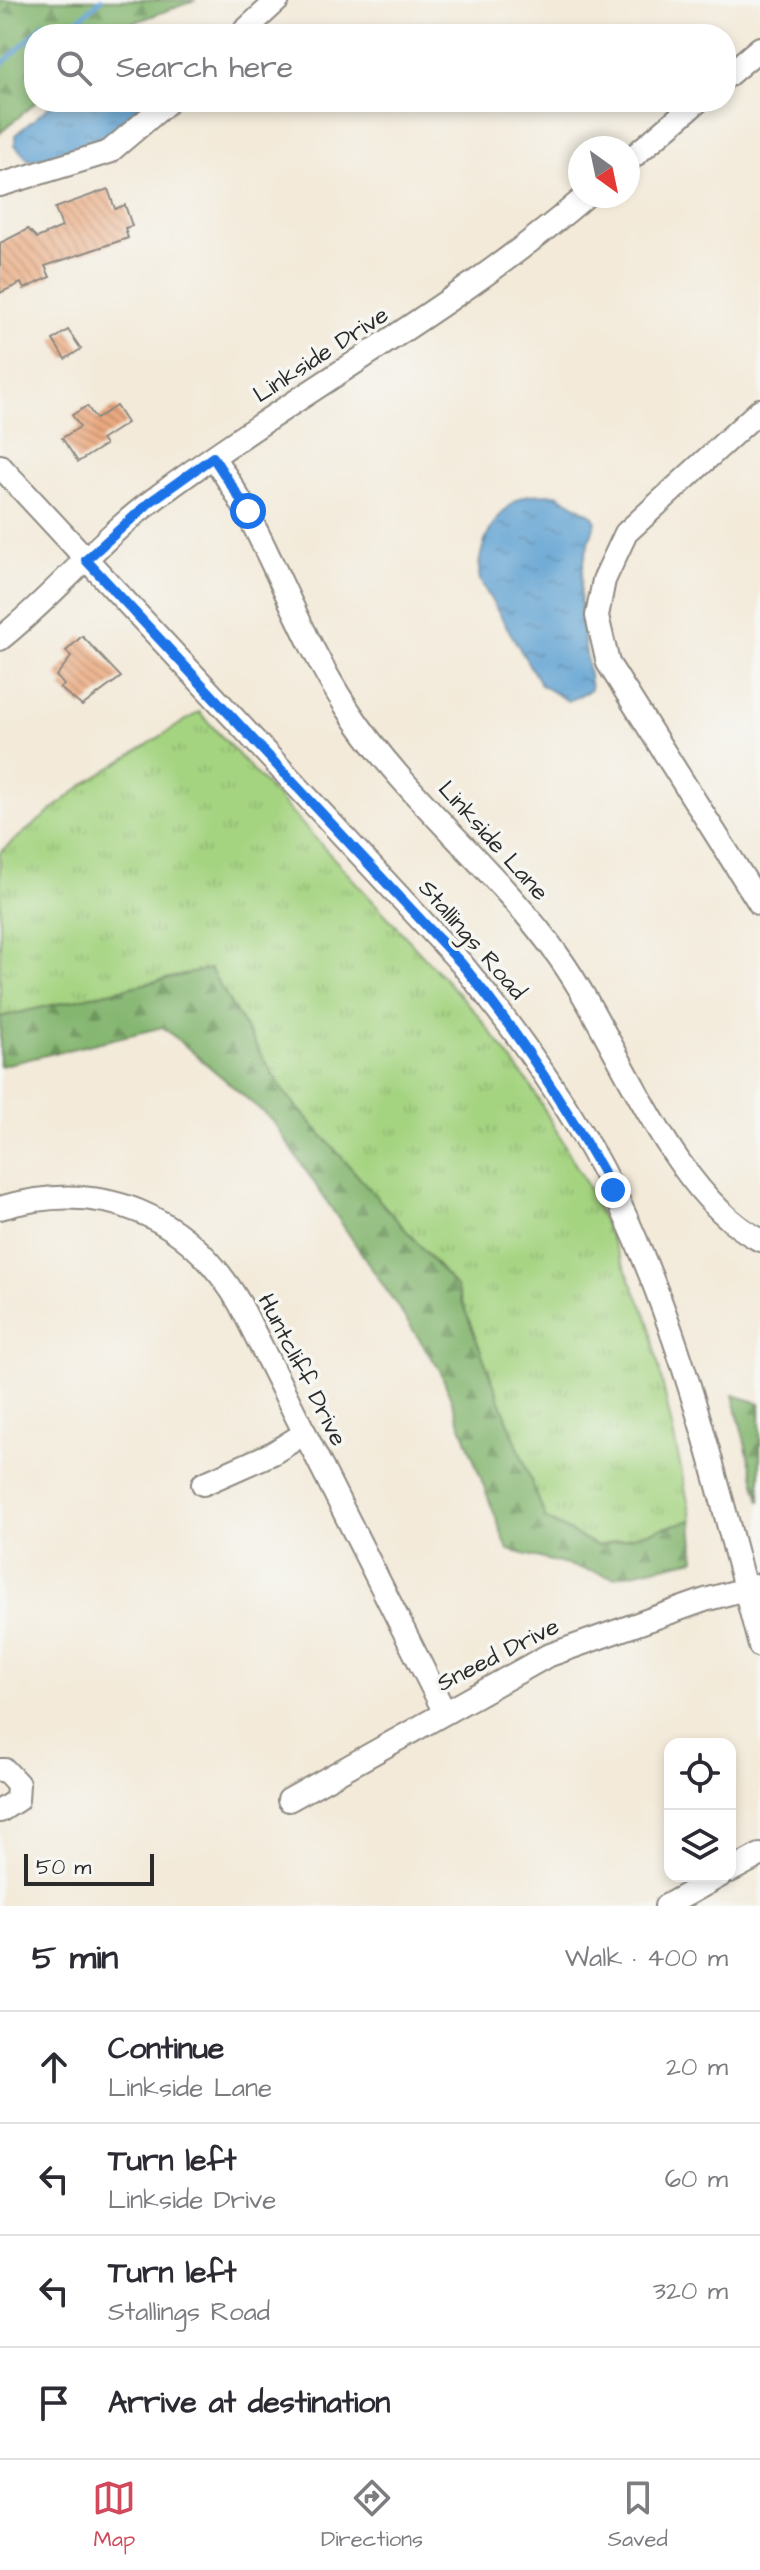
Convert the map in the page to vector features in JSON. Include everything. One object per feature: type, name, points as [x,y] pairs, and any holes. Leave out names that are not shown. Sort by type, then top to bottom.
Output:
[{"type":"street","points":[[252,24],[278,0]]},
{"type":"street","points":[[736,68],[760,48]]},
{"type":"street","points":[[0,185],[109,152],[156,112]]},
{"type":"street","points":[[640,151],[685,112]]},
{"type":"street","name":"Linkside Drive","points":[[86,560],[150,502],[213,457],[407,331],[497,267],[571,208]]},
{"type":"street","points":[[760,410],[626,533],[604,580],[597,616],[608,663],[760,904]]},
{"type":"street","name":"Linkside Lane","points":[[213,457],[248,511],[314,652],[348,711],[386,760],[558,956],[681,1164],[709,1202],[760,1240]]},
{"type":"street","name":"Stallings Road","points":[[0,466],[461,963],[510,1023],[556,1091],[613,1190],[656,1287],[752,1588],[760,1646]]},
{"type":"street","points":[[0,639],[86,560]]},
{"type":"street","name":"Huntcliff Drive","points":[[0,1208],[55,1197],[95,1199],[148,1214],[173,1228],[201,1252],[229,1286],[444,1711]]},
{"type":"street","points":[[203,1484],[273,1453],[305,1433]]},
{"type":"street","name":"Sneed Drive","points":[[289,1800],[547,1656],[752,1588]]},
{"type":"street","points":[[0,1770],[5,1770],[18,1784],[17,1800],[0,1811]]},
{"type":"street","points":[[736,1868],[760,1855]]},
{"type":"street","points":[[668,1906],[710,1882]]},
{"type":"green space","points":[[0,0],[196,0],[130,24],[24,24],[24,112],[0,133]]},
{"type":"green space","points":[[199,712],[476,1013],[531,1086],[587,1185],[649,1321],[692,1520],[597,1546],[546,1519],[456,1287],[283,1091],[210,969],[0,1017],[0,852],[82,786]]},
{"type":"green space","points":[[210,969],[283,1091],[456,1287],[546,1519],[597,1546],[692,1520],[695,1559],[614,1577],[508,1550],[440,1370],[272,1120],[163,1027],[0,1066],[0,1017]]},
{"type":"green space","points":[[733,1395],[760,1403],[760,1502]]},
{"type":"water","points":[[43,112],[140,112],[139,117],[114,133],[59,156],[29,160],[15,145],[15,135]]},
{"type":"water","points":[[557,494],[592,515],[596,522],[588,544],[581,586],[582,626],[591,690],[568,701],[541,685],[480,581],[479,569],[489,532],[505,510],[525,496]]},
{"type":"building","points":[[108,189],[115,209],[125,205],[132,226],[125,228],[128,238],[45,266],[50,277],[24,289],[21,283],[0,293],[0,243],[28,229],[37,238],[62,227],[55,208]]},
{"type":"building","points":[[68,330],[81,349],[65,359],[53,340]]},
{"type":"building","points":[[87,406],[96,419],[116,406],[127,423],[101,440],[105,445],[78,462],[62,438],[80,427],[72,415]]},
{"type":"building","points":[[82,636],[121,677],[82,706],[60,688],[64,685],[56,676],[71,657],[66,651]]},
{"type":"waterway","points":[[73,24],[101,0]]},
{"type":"waterway","points":[[43,24],[50,24]]},
{"type":"waterway","points":[[0,66],[24,43]]},
{"type":"route","points":[[248,511],[213,457],[150,502],[86,560],[461,963],[510,1023],[556,1091],[613,1190]]}]
